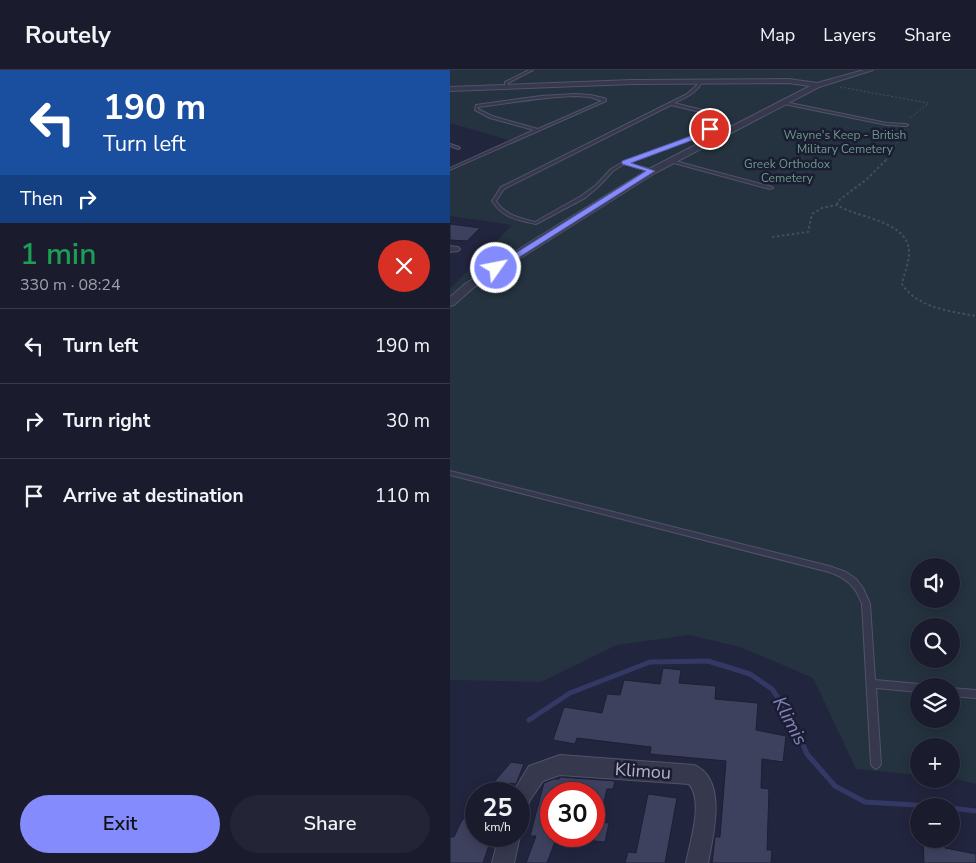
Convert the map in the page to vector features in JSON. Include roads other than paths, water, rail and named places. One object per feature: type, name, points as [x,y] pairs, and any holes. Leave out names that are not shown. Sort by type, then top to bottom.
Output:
[{"type":"street","points":[[450,303],[469,286],[538,240],[652,171],[780,102],[817,85],[870,70]]},
{"type":"street","points":[[450,89],[506,85],[700,81],[789,81],[817,85]]},
{"type":"street","name":"Klimou","points":[[530,782],[536,773],[560,765],[694,775],[701,782],[707,801],[697,863]]},
{"type":"street","points":[[503,863],[507,847]]},
{"type":"lane","points":[[506,85],[506,83],[531,70]]},
{"type":"lane","points":[[672,104],[722,116],[726,120],[696,136],[624,163],[612,170],[583,197],[536,223],[510,216],[498,209],[494,201],[502,188],[672,104],[695,91],[700,81]]},
{"type":"lane","points":[[450,169],[604,101],[604,99],[582,95],[557,96],[477,106],[476,109],[491,117],[537,130]]},
{"type":"lane","points":[[780,102],[887,124],[906,125]]},
{"type":"lane","points":[[450,146],[458,148]]},
{"type":"lane","points":[[671,161],[771,188]]},
{"type":"lane","points":[[624,163],[652,171]]},
{"type":"lane","points":[[450,473],[842,573],[858,585],[866,604],[876,764]]},
{"type":"lane","points":[[872,684],[910,687]]},
{"type":"lane","points":[[960,693],[976,694]]},
{"type":"waterway","name":"Klimis","points":[[529,720],[570,693],[650,662],[708,661],[750,674],[772,689],[791,717],[807,754],[835,786],[865,802],[910,805]]},
{"type":"waterway","name":"Klimis","points":[[960,809],[976,811]]},
{"type":"park label","name":"Wayne's Keep - British Military Cemetery","points":[[845,142]]},
{"type":"park label","name":"Greek Orthodox Cemetery","points":[[787,171]]}]
